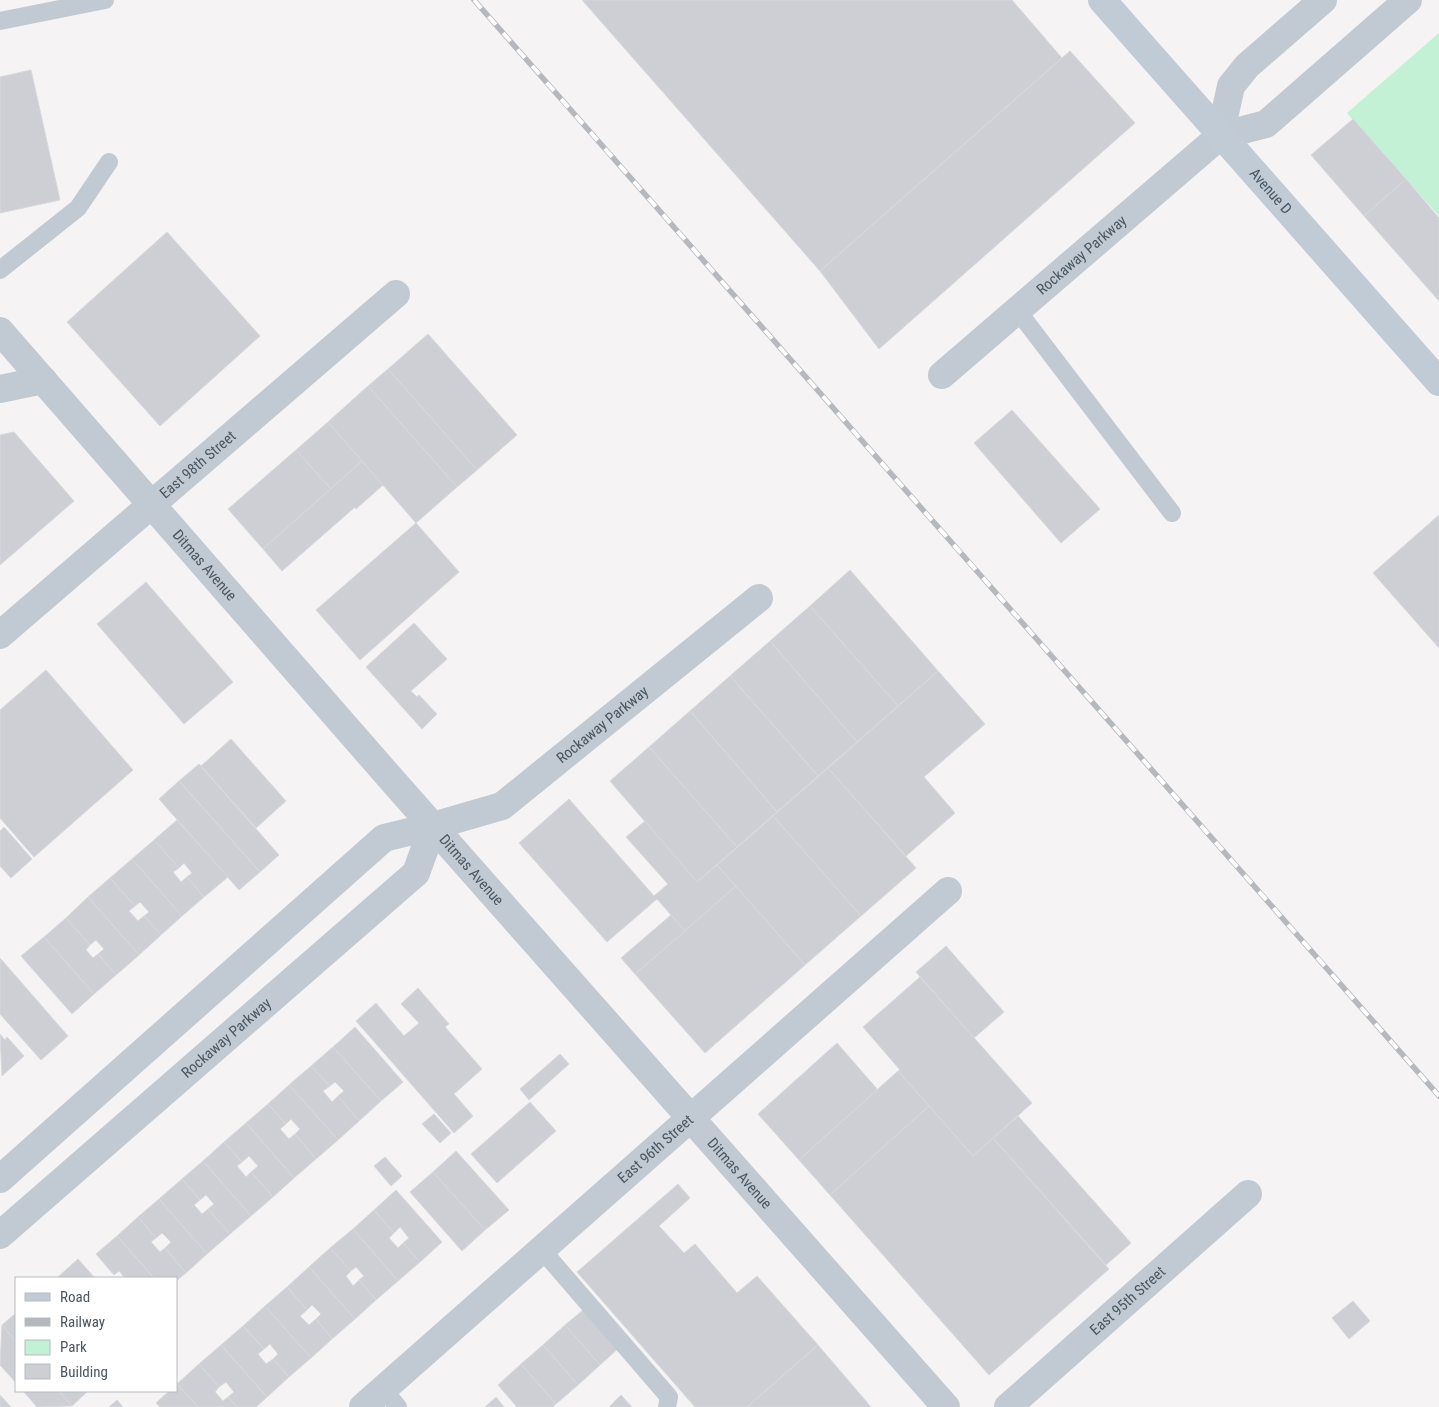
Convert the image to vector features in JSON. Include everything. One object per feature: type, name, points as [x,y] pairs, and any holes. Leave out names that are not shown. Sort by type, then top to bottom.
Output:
[{"type":"main road","name":"Avenue D","points":[[1102,0],[1439,382]]},
{"type":"street","points":[[1220,136],[1231,86],[1247,66],[1323,0]]},
{"type":"street","name":"Rockaway Parkway","points":[[942,375],[1220,136],[1266,124],[1408,0]]},
{"type":"street","name":"East 98th Street","points":[[0,636],[396,294]]},
{"type":"street","name":"Ditmas Avenue","points":[[0,331],[432,826],[946,1407]]},
{"type":"street","points":[[0,389],[43,380]]},
{"type":"street","name":"Rockaway Parkway","points":[[0,1179],[384,838],[502,806],[758,598]]},
{"type":"street","name":"Rockaway Parkway","points":[[0,1235],[416,873],[432,826]]},
{"type":"street","name":"East 96th Street","points":[[363,1407],[391,1398],[542,1250],[948,891]]},
{"type":"street","name":"East 95th Street","points":[[1008,1407],[1248,1194]]},
{"type":"lane","points":[[0,21],[104,0]]},
{"type":"lane","points":[[0,270],[78,208],[108,162]]},
{"type":"lane","points":[[1017,310],[1172,513]]},
{"type":"lane","points":[[542,1250],[669,1397],[667,1407]]},
{"type":"green space","points":[[1439,33],[1439,216],[1347,113]]},
{"type":"building","points":[[582,0],[1012,0],[1062,58],[820,271]]},
{"type":"building","points":[[1070,51],[1135,123],[879,349],[820,271]]},
{"type":"building","points":[[31,70],[60,200],[0,213],[0,77]]},
{"type":"building","points":[[1353,119],[1406,179],[1364,216],[1311,155]]},
{"type":"building","points":[[1406,179],[1439,218],[1439,301],[1364,216]]},
{"type":"building","points":[[167,232],[260,336],[160,426],[67,322]]},
{"type":"building","points":[[428,334],[517,435],[477,470],[388,369]]},
{"type":"building","points":[[388,369],[477,470],[457,487],[368,386]]},
{"type":"building","points":[[368,386],[457,487],[416,523],[328,422]]},
{"type":"building","points":[[1012,410],[1100,509],[1061,543],[974,443]]},
{"type":"building","points":[[328,422],[362,461],[331,489],[296,450]]},
{"type":"building","points":[[14,432],[74,501],[0,565],[0,435]]},
{"type":"building","points":[[296,450],[331,489],[263,549],[228,509]]},
{"type":"building","points":[[362,461],[383,485],[282,571],[263,549]]},
{"type":"building","points":[[1439,515],[1439,648],[1373,573]]},
{"type":"building","points":[[416,523],[459,572],[360,660],[316,610]]},
{"type":"building","points":[[850,570],[938,671],[898,706],[810,606]]},
{"type":"building","points":[[146,582],[233,682],[184,724],[97,624]]},
{"type":"building","points":[[810,606],[898,706],[857,742],[770,641]]},
{"type":"building","points":[[414,623],[447,659],[411,691],[417,697],[419,695],[437,714],[422,729],[366,667]]},
{"type":"building","points":[[770,641],[857,742],[818,776],[730,676]]},
{"type":"building","points":[[46,670],[133,770],[34,857],[0,818],[0,710]]},
{"type":"building","points":[[938,671],[985,724],[924,777],[955,813],[906,856],[828,768]]},
{"type":"building","points":[[730,676],[818,776],[777,812],[690,711]]},
{"type":"building","points":[[690,711],[777,812],[737,847],[649,747]]},
{"type":"building","points":[[231,739],[286,801],[256,828],[201,766]]},
{"type":"building","points":[[649,747],[737,847],[697,882],[610,781]]},
{"type":"building","points":[[199,764],[279,855],[260,872],[179,781]]},
{"type":"building","points":[[828,768],[916,868],[861,916],[773,816]]},
{"type":"building","points":[[179,781],[260,872],[239,890],[159,799]]},
{"type":"building","points":[[569,799],[654,896],[668,884],[626,837],[645,821],[697,882],[717,865],[736,886],[685,931],[657,899],[607,942],[519,843]]},
{"type":"building","points":[[773,816],[861,916],[805,965],[717,865]]},
{"type":"building","points":[[177,820],[228,877],[204,897],[187,877],[192,873],[184,863],[179,868],[154,840]]},
{"type":"building","points":[[4,827],[32,859],[11,878],[0,866],[0,831]]},
{"type":"building","points":[[154,840],[179,868],[173,872],[181,882],[187,877],[204,897],[182,916],[132,859]]},
{"type":"building","points":[[132,859],[182,916],[161,935],[144,916],[149,912],[140,902],[135,906],[110,878]]},
{"type":"building","points":[[110,878],[135,906],[129,911],[138,921],[144,916],[161,935],[139,955],[88,897]]},
{"type":"building","points":[[736,886],[805,965],[705,1053],[635,974]]},
{"type":"building","points":[[88,897],[139,955],[116,975],[98,954],[104,949],[96,940],[90,945],[66,918]]},
{"type":"building","points":[[671,915],[685,931],[635,974],[621,958]]},
{"type":"building","points":[[66,918],[90,945],[86,950],[93,958],[98,954],[116,975],[94,994],[44,937]]},
{"type":"building","points":[[44,937],[94,994],[72,1014],[21,956]]},
{"type":"building","points":[[946,946],[1004,1012],[974,1038],[916,972]]},
{"type":"building","points":[[0,958],[68,1036],[41,1060],[0,1014]]},
{"type":"building","points":[[920,977],[1032,1103],[973,1156],[898,1071],[900,1070],[863,1027]]},
{"type":"building","points":[[418,988],[449,1024],[445,1027],[482,1069],[454,1094],[473,1116],[454,1133],[356,1021],[376,1003],[404,1036],[419,1023],[401,1004]]},
{"type":"building","points":[[355,1027],[403,1082],[381,1101],[333,1047]]},
{"type":"building","points":[[0,1034],[5,1040],[7,1037],[24,1056],[2,1076]]},
{"type":"building","points":[[837,1043],[878,1090],[799,1160],[758,1114]]},
{"type":"building","points":[[333,1047],[381,1101],[359,1121],[338,1096],[344,1091],[335,1082],[330,1086],[311,1066]]},
{"type":"building","points":[[560,1054],[569,1064],[529,1100],[520,1089]]},
{"type":"building","points":[[311,1066],[330,1086],[323,1091],[332,1102],[338,1096],[359,1121],[338,1140],[289,1085]]},
{"type":"building","points":[[898,1071],[929,1106],[830,1195],[799,1160]]},
{"type":"building","points":[[289,1085],[338,1140],[316,1159],[295,1134],[300,1129],[291,1119],[286,1124],[268,1104]]},
{"type":"building","points":[[530,1102],[556,1131],[497,1183],[471,1154]]},
{"type":"building","points":[[268,1104],[286,1124],[280,1129],[289,1139],[295,1134],[316,1159],[294,1178],[246,1123]]},
{"type":"building","points":[[929,1106],[973,1156],[993,1138],[1109,1269],[989,1375],[830,1195]]},
{"type":"building","points":[[434,1114],[451,1133],[440,1143],[422,1124]]},
{"type":"building","points":[[1018,1116],[1131,1243],[1106,1265],[993,1138]]},
{"type":"building","points":[[246,1123],[294,1178],[273,1197],[251,1172],[258,1166],[249,1156],[242,1162],[224,1142]]},
{"type":"building","points":[[224,1142],[242,1162],[237,1166],[246,1177],[251,1172],[273,1197],[251,1216],[203,1161]]},
{"type":"building","points":[[456,1151],[509,1210],[485,1230],[433,1172]]},
{"type":"building","points":[[385,1157],[402,1176],[391,1186],[374,1166]]},
{"type":"building","points":[[203,1161],[251,1216],[230,1234],[208,1209],[214,1204],[206,1195],[200,1200],[182,1179]]},
{"type":"building","points":[[433,1172],[485,1230],[462,1251],[410,1192]]},
{"type":"building","points":[[182,1179],[200,1200],[194,1205],[202,1214],[208,1209],[230,1234],[207,1254],[159,1199]]},
{"type":"building","points":[[678,1184],[690,1198],[659,1226],[684,1253],[695,1244],[737,1293],[757,1276],[818,1345],[747,1407],[695,1407],[577,1272]]},
{"type":"building","points":[[396,1190],[442,1242],[420,1262],[403,1243],[409,1238],[400,1227],[394,1233],[374,1210]]},
{"type":"building","points":[[159,1199],[207,1254],[186,1273],[165,1248],[171,1242],[162,1233],[156,1238],[138,1217]]},
{"type":"building","points":[[374,1210],[394,1233],[389,1238],[398,1248],[403,1243],[420,1262],[398,1281],[353,1229]]},
{"type":"building","points":[[138,1217],[156,1238],[151,1242],[160,1252],[165,1248],[186,1273],[178,1279],[178,1277],[153,1277],[117,1236]]},
{"type":"building","points":[[353,1229],[398,1281],[376,1300],[359,1280],[364,1276],[356,1267],[351,1271],[330,1248]]},
{"type":"building","points":[[117,1236],[153,1277],[124,1277],[119,1271],[114,1275],[96,1254]]},
{"type":"building","points":[[330,1248],[351,1271],[346,1276],[353,1286],[359,1280],[376,1300],[355,1319],[309,1267]]},
{"type":"building","points":[[78,1259],[94,1277],[58,1277]]},
{"type":"building","points":[[309,1267],[355,1319],[332,1339],[316,1319],[321,1314],[312,1305],[307,1310],[287,1287]]},
{"type":"building","points":[[287,1287],[307,1310],[300,1316],[309,1325],[316,1319],[332,1339],[311,1358],[265,1306]]},
{"type":"building","points":[[1353,1301],[1370,1321],[1349,1339],[1332,1318]]},
{"type":"building","points":[[265,1306],[311,1358],[289,1377],[273,1359],[278,1354],[270,1344],[264,1349],[243,1326]]},
{"type":"building","points":[[588,1306],[622,1345],[600,1365],[565,1325]]},
{"type":"building","points":[[15,1314],[15,1341],[2,1325]]},
{"type":"building","points":[[2,1325],[15,1341],[15,1382],[0,1365]]},
{"type":"building","points":[[565,1325],[600,1365],[578,1385],[543,1345]]},
{"type":"building","points":[[243,1326],[264,1349],[258,1354],[266,1364],[273,1359],[289,1377],[267,1397],[221,1345]]},
{"type":"building","points":[[221,1345],[267,1397],[256,1407],[237,1407],[228,1397],[234,1392],[226,1382],[219,1387],[199,1364]]},
{"type":"building","points":[[543,1345],[578,1385],[556,1404],[521,1364]]},
{"type":"building","points":[[818,1345],[871,1407],[747,1407]]},
{"type":"building","points":[[199,1364],[219,1387],[215,1392],[223,1401],[228,1397],[237,1407],[198,1407],[178,1383]]},
{"type":"building","points":[[521,1364],[556,1404],[553,1407],[517,1407],[498,1385]]},
{"type":"building","points":[[178,1385],[198,1407],[160,1407],[156,1403],[168,1392],[178,1392]]},
{"type":"building","points":[[24,1392],[60,1392],[72,1406],[37,1407]]},
{"type":"building","points":[[60,1392],[87,1392],[72,1406]]},
{"type":"building","points":[[0,1395],[11,1407],[0,1407]]},
{"type":"building","points":[[621,1395],[632,1407],[609,1407]]},
{"type":"building","points":[[496,1397],[504,1407],[485,1407]]},
{"type":"building","points":[[117,1400],[123,1407],[109,1407]]},
{"type":"railway","points":[[474,0],[1439,1096]]}]
